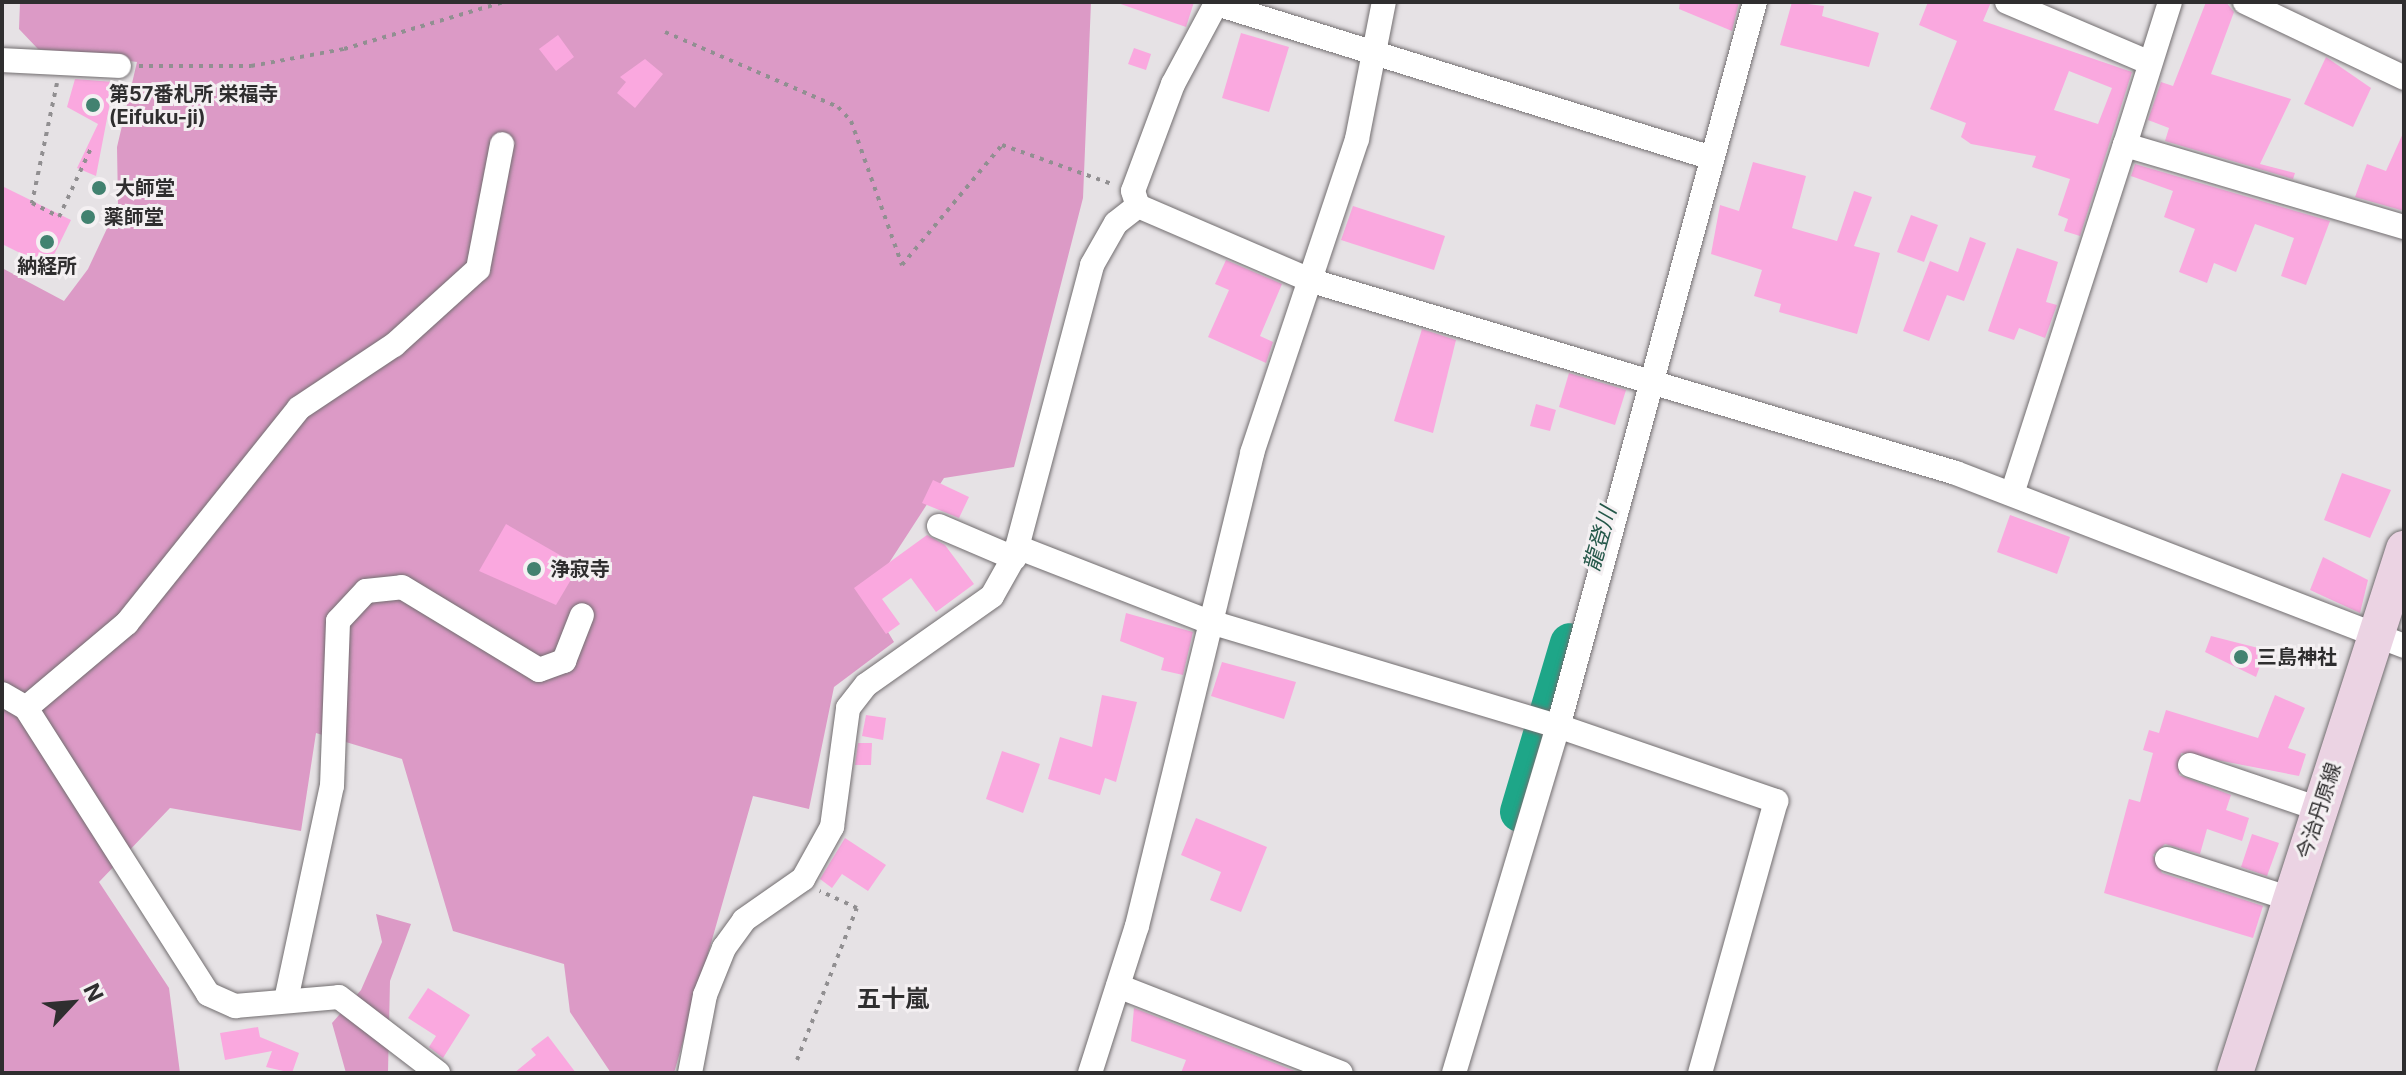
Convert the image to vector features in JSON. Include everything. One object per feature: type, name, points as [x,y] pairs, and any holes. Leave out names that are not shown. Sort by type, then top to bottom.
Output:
[{"type":"main road","name":"今治丹原線","points":[[2235,1073],[2319,809],[2390,641],[2404,549]]},
{"type":"street","points":[[1090,1073],[1118,986],[1207,621],[1252,453],[1312,281],[1377,57],[1384,2]]},
{"type":"street","points":[[1454,1073],[1558,726],[1755,2]]},
{"type":"street","points":[[2007,2],[2148,62]]},
{"type":"street","points":[[2012,494],[2100,203],[2125,145],[2148,62],[2170,2]]},
{"type":"street","points":[[2245,2],[2404,78]]},
{"type":"street","points":[[690,1073],[705,995],[724,948],[744,920],[800,881],[832,827],[848,708],[866,685],[992,596],[1016,552],[1092,265],[1116,223],[1136,199],[1173,84],[1217,3],[1624,135],[1711,157]]},
{"type":"street","points":[[2,60],[119,66]]},
{"type":"street","points":[[26,708],[127,623],[299,408],[394,345],[478,269],[502,144]]},
{"type":"street","points":[[2125,145],[2404,227]]},
{"type":"street","points":[[1136,199],[1312,281],[1650,381],[2012,494],[2390,641]]},
{"type":"street","points":[[939,526],[1207,621],[1558,726],[1776,801],[1700,1073]]},
{"type":"street","points":[[286,1000],[332,786],[338,621],[366,591],[402,587],[539,670],[564,661],[582,615]]},
{"type":"street","points":[[2,694],[26,708],[193,977],[235,1006],[339,997],[438,1073]]},
{"type":"street","points":[[2190,765],[2319,809]]},
{"type":"street","points":[[2167,859],[2291,899]]},
{"type":"street","points":[[1118,986],[1341,1073]]},
{"type":"path","points":[[119,66],[251,66],[344,49],[504,2]]},
{"type":"path","points":[[665,32],[838,107],[851,121],[902,265],[1002,145],[1136,199]]},
{"type":"path","points":[[59,65],[50,144],[32,203],[59,217],[91,148]]},
{"type":"path","points":[[797,1060],[857,908],[800,881]]},
{"type":"shaded area","points":[[20,2],[1091,2],[1083,198],[1014,467],[944,478],[867,597],[894,642],[834,687],[809,809],[753,796],[674,1073],[611,1073],[570,1012],[564,964],[453,931],[402,759],[316,733],[301,831],[170,808],[99,882],[169,988],[180,1073],[2,1073],[2,268],[64,301],[88,269],[118,205],[117,147],[137,62],[38,49],[19,29]]},
{"type":"shaded area","points":[[376,914],[411,924],[390,981],[388,1073],[346,1073],[332,1023],[361,990],[382,942]]},
{"type":"building","points":[[1115,2],[1194,2],[1186,27]]},
{"type":"building","points":[[1680,2],[1739,2],[1732,31],[1679,9]]},
{"type":"building","points":[[1792,2],[1824,6],[1822,16],[1879,33],[1869,67],[1780,45]]},
{"type":"building","points":[[1928,2],[1991,2],[1983,21],[2132,72],[2080,236],[2064,231],[2068,219],[2058,215],[2070,179],[2032,167],[2036,156],[1971,144],[1961,137],[1966,123],[1930,109],[1957,41],[1919,25]],"holes":[[[2069,71],[2112,88],[2098,124],[2054,110]]]},
{"type":"building","points":[[2206,2],[2226,2],[2234,12],[2211,74],[2291,99],[2260,164],[2295,173],[2293,179],[2165,141],[2169,128],[2148,120],[2161,82],[2173,86]]},
{"type":"building","points":[[1241,33],[1289,47],[1269,112],[1222,98]]},
{"type":"building","points":[[558,35],[574,57],[556,71],[539,49]]},
{"type":"building","points":[[1134,48],[1151,54],[1146,70],[1128,64]]},
{"type":"building","points":[[2326,57],[2371,88],[2353,127],[2304,104]]},
{"type":"building","points":[[645,59],[663,74],[635,108],[617,93],[626,82],[620,77]]},
{"type":"building","points":[[75,79],[114,82],[96,176],[77,168],[98,124],[67,107]]},
{"type":"building","points":[[2404,131],[2404,211],[2355,197],[2367,164],[2386,171]]},
{"type":"building","points":[[1753,162],[1806,176],[1792,228],[1837,241],[1854,191],[1872,197],[1854,246],[1880,253],[1857,334],[1779,312],[1781,304],[1754,296],[1762,270],[1711,254],[1720,205],[1739,211]]},
{"type":"building","points":[[2135,164],[2330,221],[2306,285],[2281,276],[2294,238],[2255,224],[2236,272],[2214,263],[2207,283],[2179,272],[2195,229],[2164,217],[2173,191],[2131,176]]},
{"type":"building","points":[[2,186],[71,220],[48,267],[2,244]]},
{"type":"building","points":[[1353,206],[1445,236],[1434,270],[1341,240]]},
{"type":"building","points":[[1911,215],[1938,225],[1924,262],[1897,252]]},
{"type":"building","points":[[1970,237],[1986,243],[1964,301],[1947,295],[1929,341],[1903,331],[1930,261],[1958,272]]},
{"type":"building","points":[[2017,248],[2058,262],[2046,302],[2057,305],[2045,338],[2019,328],[2014,340],[1988,331]]},
{"type":"building","points":[[1226,260],[1282,284],[1260,336],[1273,342],[1266,363],[1208,337],[1229,290],[1215,284]]},
{"type":"building","points":[[1422,329],[1456,340],[1433,433],[1394,421]]},
{"type":"building","points":[[1569,373],[1626,390],[1615,425],[1559,407]]},
{"type":"building","points":[[1536,404],[1556,410],[1550,431],[1530,426]]},
{"type":"building","points":[[2342,473],[2391,490],[2370,538],[2324,520]]},
{"type":"building","points":[[933,480],[969,497],[959,518],[922,503]]},
{"type":"building","points":[[2010,515],[2070,537],[2057,574],[1997,552]]},
{"type":"building","points":[[506,524],[579,566],[556,605],[479,571]]},
{"type":"building","points":[[927,535],[945,545],[974,584],[936,612],[911,578],[882,599],[900,624],[886,634],[854,588]]},
{"type":"building","points":[[2323,557],[2368,580],[2360,613],[2310,590]]},
{"type":"building","points":[[1126,613],[1193,632],[1183,675],[1161,670],[1164,658],[1120,641]]},
{"type":"building","name":"三島神社","points":[[2211,636],[2266,650],[2256,677],[2205,652]]},
{"type":"building","points":[[1222,662],[1296,682],[1284,719],[1211,696]]},
{"type":"building","points":[[1102,695],[1137,702],[1116,782],[1105,778],[1100,795],[1048,779],[1060,737],[1092,747]]},
{"type":"building","points":[[2275,695],[2305,708],[2288,748],[2306,754],[2299,776],[2181,753],[2179,775],[2231,795],[2226,810],[2249,818],[2242,841],[2207,829],[2200,854],[2165,844],[2153,855],[2162,873],[2263,906],[2253,938],[2104,893],[2129,799],[2140,802],[2153,753],[2143,750],[2149,730],[2159,733],[2166,710],[2258,738]]},
{"type":"building","points":[[866,715],[886,718],[883,740],[862,736]]},
{"type":"building","points":[[858,743],[872,743],[871,765],[855,765]]},
{"type":"building","points":[[1002,751],[1040,764],[1023,813],[986,799]]},
{"type":"building","points":[[1196,818],[1267,847],[1241,912],[1210,900],[1221,872],[1181,855]]},
{"type":"building","points":[[2252,834],[2279,843],[2267,876],[2241,867]]},
{"type":"building","points":[[845,838],[886,865],[868,891],[842,874],[832,888],[820,879]]},
{"type":"building","points":[[428,988],[470,1015],[443,1058],[429,1047],[436,1036],[408,1018]]},
{"type":"building","points":[[1134,1008],[1300,1073],[1181,1073],[1186,1060],[1131,1041]]},
{"type":"building","points":[[258,1027],[260,1037],[299,1053],[292,1073],[266,1067],[272,1051],[225,1060],[220,1033]]},
{"type":"building","points":[[548,1036],[576,1073],[514,1073],[536,1055],[531,1049]]},
{"type":"waterway","name":"龍登川","points":[[1520,812],[1570,643]]},
{"type":"place","name":"第57番札所 栄福寺 (Eifuku-ji)","points":[[93,105]]},
{"type":"place","name":"大師堂","points":[[99,188]]},
{"type":"place","name":"薬師堂","points":[[88,217]]},
{"type":"place","name":"納経所","points":[[47,242]]},
{"type":"place","name":"浄寂寺","points":[[534,569]]},
{"type":"place","name":"三島神社","points":[[2241,657]]},
{"type":"district","name":"五十嵐","points":[[893,999]]}]
